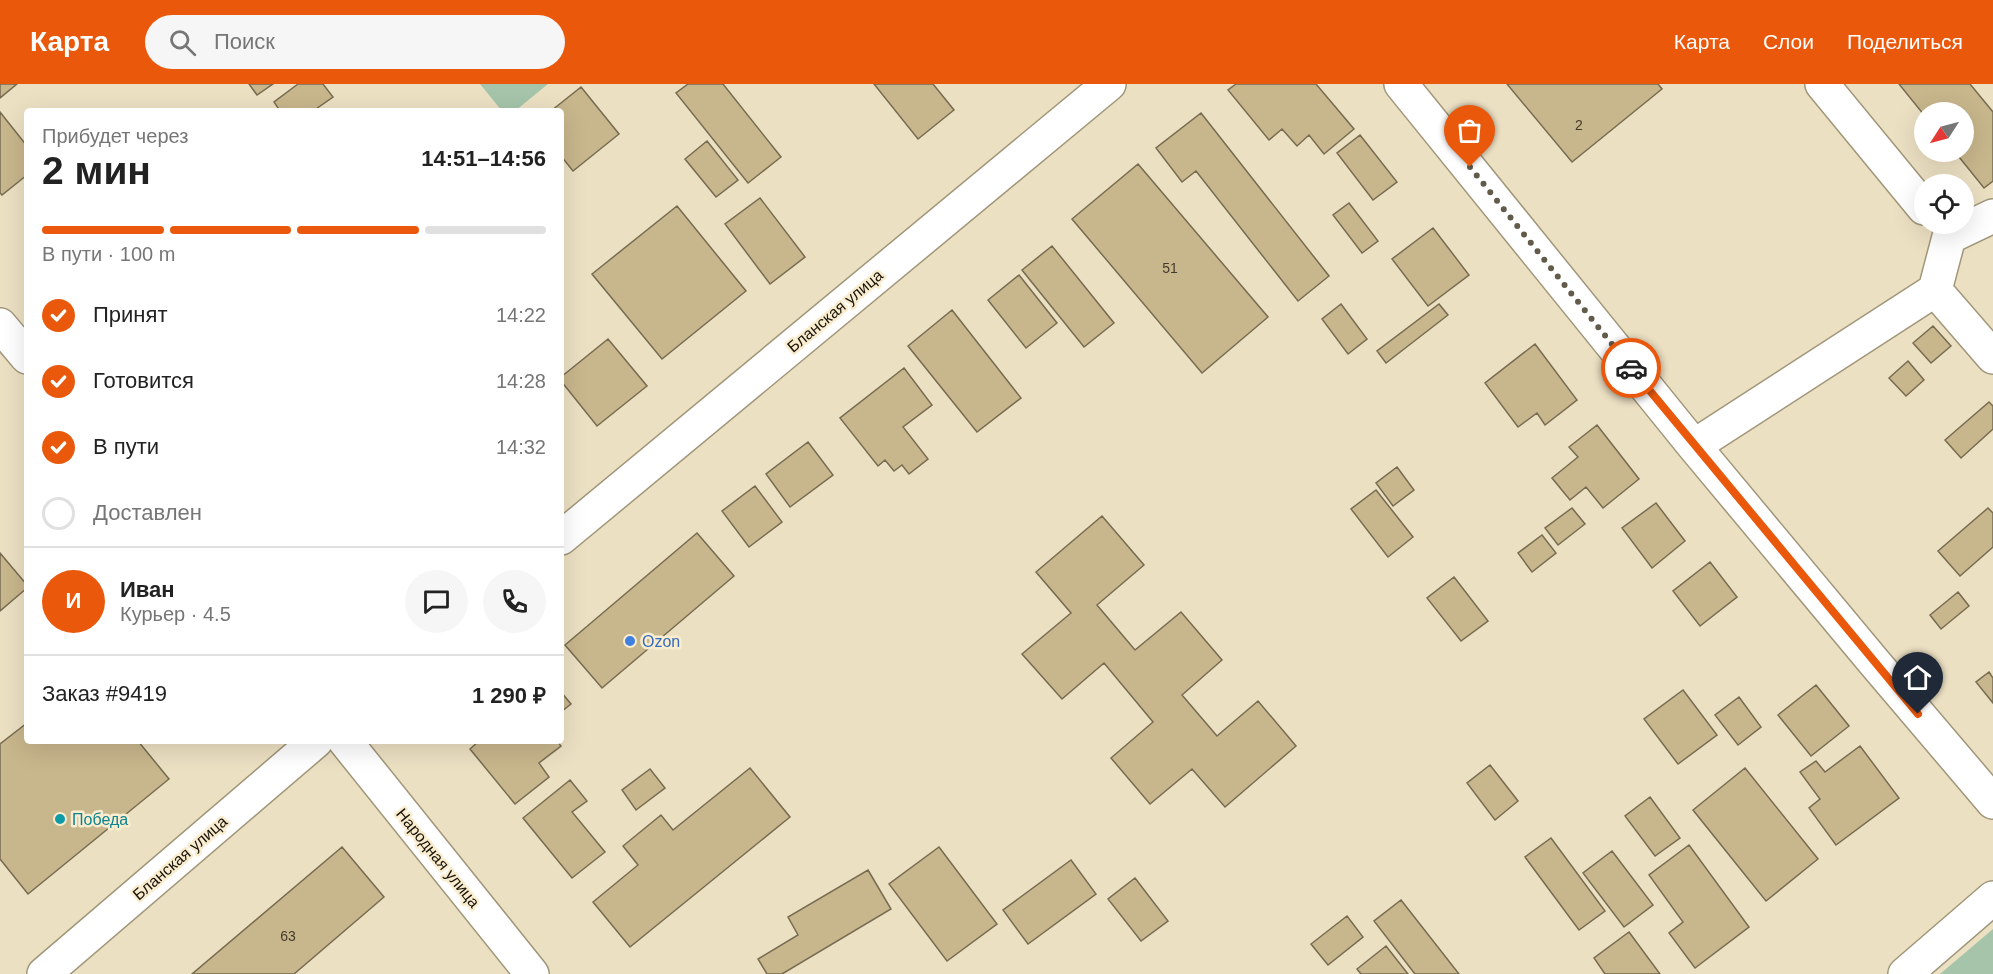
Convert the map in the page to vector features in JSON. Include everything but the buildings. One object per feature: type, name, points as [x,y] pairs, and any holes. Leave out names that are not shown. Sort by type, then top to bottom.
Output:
[{"type":"street","name":"Бланская улица","points":[[564,536],[1109,84]]},
{"type":"street","points":[[1401,84],[1694,446],[1993,802]]},
{"type":"street","points":[[1822,84],[1914,196]]},
{"type":"street","points":[[1974,221],[1993,216]]},
{"type":"street","points":[[1942,234],[1935,290],[1993,357]]},
{"type":"street","points":[[1694,446],[1935,290]]},
{"type":"street","points":[[0,325],[24,353]]},
{"type":"street","name":"Бланская улица","points":[[44,974],[312,744]]},
{"type":"street","name":"Народная улица","points":[[347,744],[532,974]]},
{"type":"street","points":[[1905,974],[1993,898]]},
{"type":"green space","points":[[480,84],[548,84],[519,108],[500,108]]},
{"type":"green space","points":[[1993,929],[1993,974],[1940,974]]},
{"type":"way so far","points":[[1470,167],[1631,368]]},
{"type":"place","name":"Ozon","points":[[630,641]]},
{"type":"place","name":"Победа","points":[[60,819]]},
{"type":"route","points":[[1631,368],[1918,714]]}]
